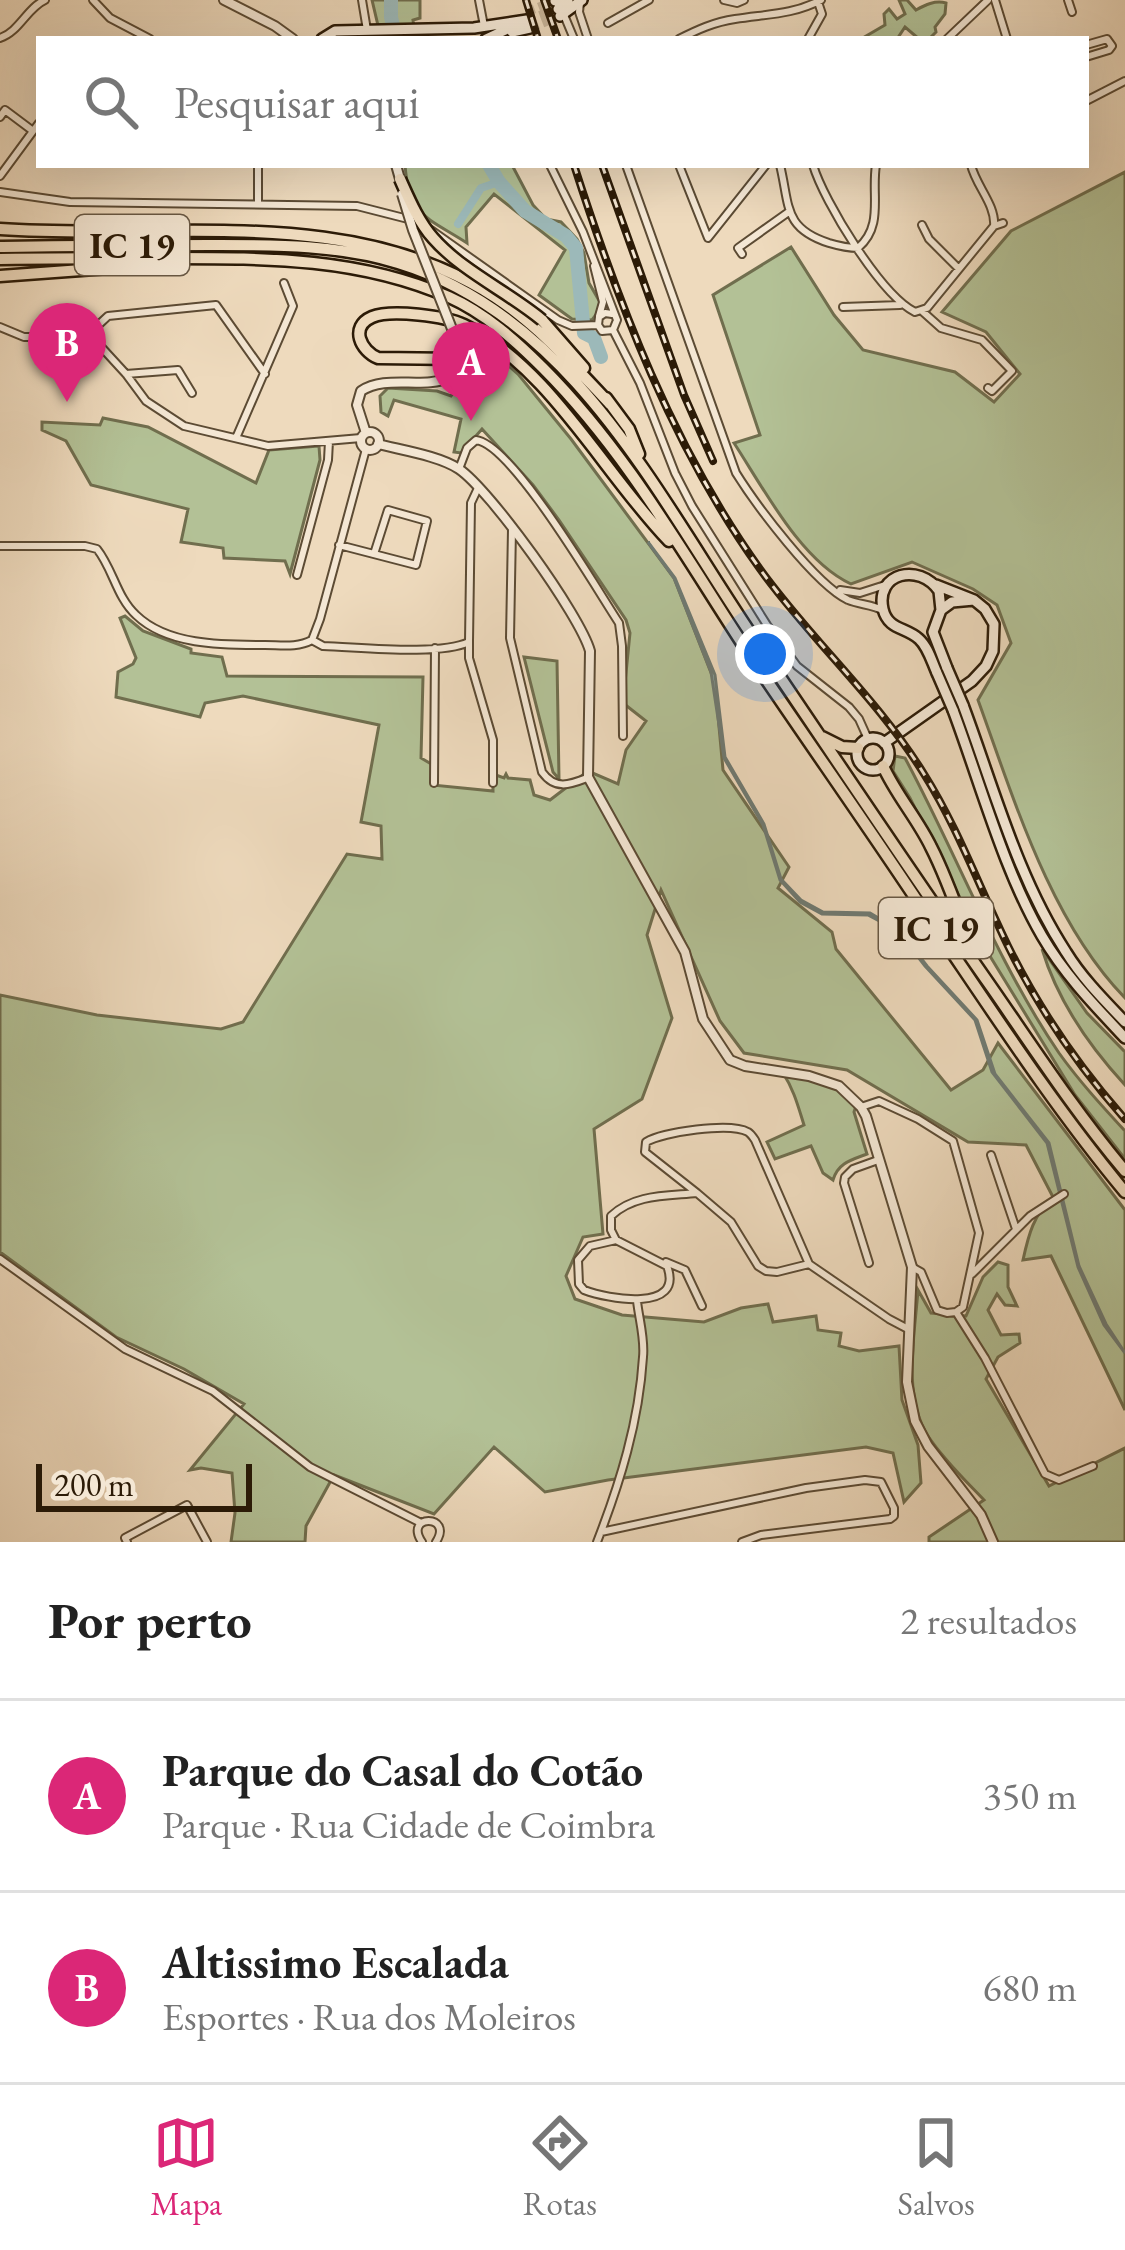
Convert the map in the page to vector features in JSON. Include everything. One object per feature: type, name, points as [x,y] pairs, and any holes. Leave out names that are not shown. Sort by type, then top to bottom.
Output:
[{"type":"highway","points":[[400,179],[437,242],[542,320],[572,351],[629,429],[645,468]]},
{"type":"highway","points":[[0,229],[287,233],[398,253],[460,276],[497,298],[533,326],[610,404]]},
{"type":"highway","name":"IC 19","points":[[0,247],[264,245],[319,249],[398,263],[464,290],[525,334],[588,398],[645,468],[746,627],[981,972],[1095,1136],[1125,1171]]},
{"type":"highway","points":[[0,276],[150,266],[178,258]]},
{"type":"highway","name":"IC 19","points":[[0,259],[265,258],[334,264],[396,277],[454,299],[518,343],[581,409],[632,473],[1030,1067],[1125,1192]]},
{"type":"highway","points":[[459,359],[379,358],[362,348],[360,332],[376,316],[407,315],[448,319],[484,336],[566,414],[646,518],[686,559]]},
{"type":"highway","points":[[821,736],[842,747],[863,743]]},
{"type":"highway","points":[[883,766],[932,848],[981,972]]},
{"type":"main road","points":[[568,0],[558,9],[582,0]]},
{"type":"main road","points":[[562,16],[582,0]]},
{"type":"main road","points":[[489,34],[526,12]]},
{"type":"main road","points":[[327,36],[335,31],[489,34],[530,28]]},
{"type":"main road","points":[[942,670],[922,641],[892,625],[884,611],[884,594],[893,580],[908,573],[930,579],[941,597],[934,641],[942,670],[1048,924],[1069,957],[1125,1022]]},
{"type":"main road","points":[[884,743],[963,688],[990,659],[994,625],[986,609],[936,585]]},
{"type":"main road","points":[[907,632],[923,630],[952,602],[974,600]]},
{"type":"main road","points":[[958,708],[1021,895],[1074,983],[1125,1037]]},
{"type":"main road","points":[[877,739],[884,743],[889,758],[883,766],[863,767],[857,758],[863,743],[877,739]]},
{"type":"street","points":[[0,38],[45,0]]},
{"type":"street","points":[[93,0],[110,18],[144,36]]},
{"type":"street","points":[[224,0],[289,36]]},
{"type":"street","points":[[362,0],[367,30]]},
{"type":"street","points":[[478,0],[489,34]]},
{"type":"street","points":[[582,0],[579,12],[587,36]]},
{"type":"street","points":[[608,23],[649,0]]},
{"type":"street","points":[[724,0],[741,2]]},
{"type":"street","points":[[950,36],[992,0],[1006,36]]},
{"type":"street","points":[[1068,0],[1072,12]]},
{"type":"street","points":[[685,36],[704,26],[785,14],[819,1],[823,14],[810,36]]},
{"type":"street","points":[[562,16],[572,36]]},
{"type":"street","points":[[1089,44],[1106,39],[1112,46],[1089,56]]},
{"type":"street","points":[[1089,99],[1125,81]]},
{"type":"street","points":[[0,117],[5,110],[36,127],[0,176]]},
{"type":"street","points":[[258,168],[258,204]]},
{"type":"street","points":[[379,444],[372,450],[362,445],[357,396],[366,386],[443,381],[455,373],[459,359],[457,338],[405,208],[397,168]]},
{"type":"street","points":[[551,168],[603,280],[617,323],[614,330],[692,506],[797,666],[859,719],[863,743]]},
{"type":"street","points":[[627,168],[736,472],[762,512],[831,588],[846,599],[884,611]]},
{"type":"street","points":[[680,168],[708,238],[764,168]]},
{"type":"street","points":[[781,168],[790,211],[801,230],[846,248],[858,248],[873,230],[876,168]]},
{"type":"street","points":[[814,168],[858,248],[888,290],[916,312],[934,302],[999,224],[972,168]]},
{"type":"street","points":[[0,191],[70,202],[357,206],[426,226],[572,326],[612,314]]},
{"type":"street","points":[[742,254],[738,248],[790,211]]},
{"type":"street","points":[[922,225],[959,268]]},
{"type":"street","points":[[592,256],[603,302],[597,322],[602,331],[614,330]]},
{"type":"street","points":[[236,438],[293,305],[284,283]]},
{"type":"street","points":[[843,307],[902,304]]},
{"type":"street","points":[[92,337],[108,316],[216,305],[265,374]]},
{"type":"street","points":[[922,311],[940,328],[982,340],[1012,371],[992,391],[988,388]]},
{"type":"street","points":[[0,327],[23,337],[92,337],[146,401],[184,426],[274,446],[376,434],[379,444]]},
{"type":"street","points":[[126,374],[178,370],[192,393]]},
{"type":"street","points":[[297,575],[329,441]]},
{"type":"street","points":[[459,469],[470,444],[487,442],[540,503],[619,622],[623,736]]},
{"type":"street","points":[[379,444],[459,469],[512,526],[587,639],[589,777],[686,952],[703,1019],[730,1060],[824,1081],[848,1092],[861,1106],[912,1271],[907,1382],[914,1421],[981,1515],[993,1542]]},
{"type":"street","points":[[312,640],[366,449]]},
{"type":"street","points":[[478,488],[471,503],[469,642],[493,740],[493,783]]},
{"type":"street","points":[[339,545],[416,565],[427,521],[388,510],[374,554]]},
{"type":"street","points":[[512,526],[512,648],[542,772],[560,786],[589,777]]},
{"type":"street","points":[[0,545],[97,549],[130,609],[149,626],[175,636],[230,645],[297,645],[312,640],[323,646],[435,648],[469,642]]},
{"type":"street","points":[[831,588],[867,592],[893,580]]},
{"type":"street","points":[[434,783],[435,648]]},
{"type":"street","points":[[861,1106],[879,1100],[952,1141],[979,1224],[963,1307],[957,1314]]},
{"type":"street","points":[[809,1264],[776,1272],[758,1266],[731,1222],[645,1152],[646,1142],[675,1132],[746,1131],[755,1140],[809,1264],[910,1329]]},
{"type":"street","points":[[991,1155],[1016,1229]]},
{"type":"street","points":[[869,1263],[844,1177],[880,1160]]},
{"type":"street","points":[[616,1240],[583,1252],[578,1260],[579,1284],[584,1290],[637,1300],[663,1292],[670,1284],[667,1266],[616,1240],[611,1216],[643,1198],[697,1193]]},
{"type":"street","points":[[970,1277],[1030,1216],[1064,1195]]},
{"type":"street","points":[[0,1259],[124,1348],[213,1391],[310,1467],[422,1523],[432,1521],[438,1525],[436,1542]]},
{"type":"street","points":[[656,1260],[685,1270],[702,1306]]},
{"type":"street","points":[[912,1271],[921,1271],[938,1310],[957,1314]]},
{"type":"street","points":[[597,1542],[625,1467],[632,1433],[644,1354],[637,1300]]},
{"type":"street","points":[[957,1314],[1045,1474],[1059,1480],[1093,1466]]},
{"type":"street","points":[[601,1532],[865,1480],[881,1482],[894,1508],[890,1519],[761,1535],[742,1542]]},
{"type":"street","points":[[127,1542],[125,1538],[188,1504],[207,1542]]},
{"type":"street","points":[[421,1542],[417,1532],[422,1523]]},
{"type":"green space","points":[[372,0],[420,0],[420,18],[413,20],[416,36],[333,36],[380,34]]},
{"type":"green space","points":[[899,0],[907,0],[916,10],[946,3],[932,36],[916,36],[905,27],[899,36],[866,36],[885,25],[884,14],[889,9],[897,19],[905,14]]},
{"type":"green space","points":[[405,168],[514,168],[533,205],[546,219],[561,222],[577,239],[589,283],[601,304],[598,312],[592,320],[572,319],[539,295],[565,250],[494,194],[466,227],[467,243],[422,214]]},
{"type":"green space","points":[[1125,172],[1125,998],[1075,933],[1055,896],[978,700],[1011,643],[997,605],[912,562],[851,584],[816,559],[771,502],[734,443],[760,435],[713,295],[791,247],[834,315],[863,350],[955,372],[994,402],[1020,374],[986,332],[942,312],[1011,231]]},
{"type":"green space","points":[[476,337],[518,374],[674,578],[715,683],[723,770],[789,867],[778,888],[832,932],[836,949],[951,1090],[983,1070],[998,1043],[1125,1210],[1125,1410],[1051,1256],[1023,1260],[1037,1218],[1054,1199],[1026,1145],[968,1142],[847,1070],[744,1053],[720,1021],[661,890],[647,935],[672,1018],[642,1099],[594,1129],[603,1234],[583,1237],[566,1276],[575,1299],[622,1315],[704,1322],[768,1304],[773,1322],[816,1316],[818,1330],[841,1333],[839,1346],[859,1351],[899,1346],[902,1400],[918,1445],[921,1483],[904,1502],[893,1453],[866,1447],[545,1492],[494,1447],[434,1514],[334,1475],[306,1526],[305,1542],[231,1542],[232,1473],[190,1470],[244,1404],[116,1337],[0,1252],[0,995],[97,1015],[221,1029],[243,1022],[347,854],[382,859],[381,826],[361,822],[379,725],[243,696],[205,703],[200,717],[116,697],[118,672],[136,658],[120,618],[125,616],[143,631],[191,649],[191,653],[222,657],[227,676],[423,677],[421,758],[433,765],[432,785],[493,791],[493,774],[504,778],[506,774],[530,780],[534,795],[550,800],[588,771],[618,784],[626,750],[646,721],[623,703],[630,633],[626,620],[533,485],[482,429],[461,453],[454,452],[461,419],[394,400],[388,416],[381,412],[380,396],[388,388],[451,396],[465,377]]},
{"type":"green space","points":[[103,418],[148,427],[256,483],[269,450],[319,446],[320,460],[290,574],[285,561],[224,558],[223,548],[181,542],[188,509],[91,485],[66,441],[42,430],[42,422],[100,425]]},
{"type":"green space","points":[[524,657],[557,661],[559,779],[553,772]]},
{"type":"green space","points":[[895,756],[905,758],[1037,1018],[1059,1053],[1125,1131],[1125,1159],[1075,1095],[985,948],[893,771]]},
{"type":"green space","points":[[1042,949],[1087,1013],[1125,1052],[1125,1085],[1076,1022]]},
{"type":"green space","points":[[783,1073],[837,1088],[856,1106],[867,1154],[842,1166],[833,1180],[823,1173],[811,1146],[775,1159],[767,1142],[804,1125]]},
{"type":"green space","points":[[998,1262],[1008,1265],[1008,1287],[1017,1306],[1005,1305],[997,1294],[988,1310],[1001,1335],[1019,1334],[1020,1343],[998,1357],[986,1379],[1049,1486],[1125,1448],[1125,1542],[929,1542],[929,1537],[984,1500],[940,1453],[920,1420],[912,1364],[918,1290],[931,1313],[966,1316],[983,1277]]},
{"type":"water","points":[[648,542],[675,578],[715,675],[725,757],[764,824],[781,879],[801,900],[823,912],[870,913],[900,931],[977,1020],[995,1074],[1049,1143],[1079,1266],[1125,1353],[1104,1325],[1078,1267],[1047,1143],[992,1072],[975,1020],[925,966],[898,931],[868,915],[822,914],[800,902],[780,880],[763,825],[724,758],[711,672],[674,578]]},
{"type":"waterway","points":[[391,0],[395,36]]},
{"type":"waterway","points":[[491,168],[525,211],[566,236],[576,248],[584,333],[594,338],[601,357]]},
{"type":"waterway","points":[[458,224],[481,188],[499,182]]},
{"type":"tunnel","points":[[526,12],[555,1]]},
{"type":"tunnel","points":[[527,20],[558,9]]},
{"type":"tunnel","points":[[530,28],[560,16]]},
{"type":"railway","points":[[526,0],[537,36]]},
{"type":"railway","points":[[544,0],[557,36]]},
{"type":"railway","points":[[575,168],[651,374],[701,475],[760,569],[886,720],[924,774],[1033,992],[1076,1058],[1125,1119]]},
{"type":"railway","points":[[603,168],[684,395],[713,461]]},
{"type":"place","name":"Altissimo Escalada","points":[[67,402]]},
{"type":"place","name":"Parque do Casal do Cotão","points":[[471,421]]}]
